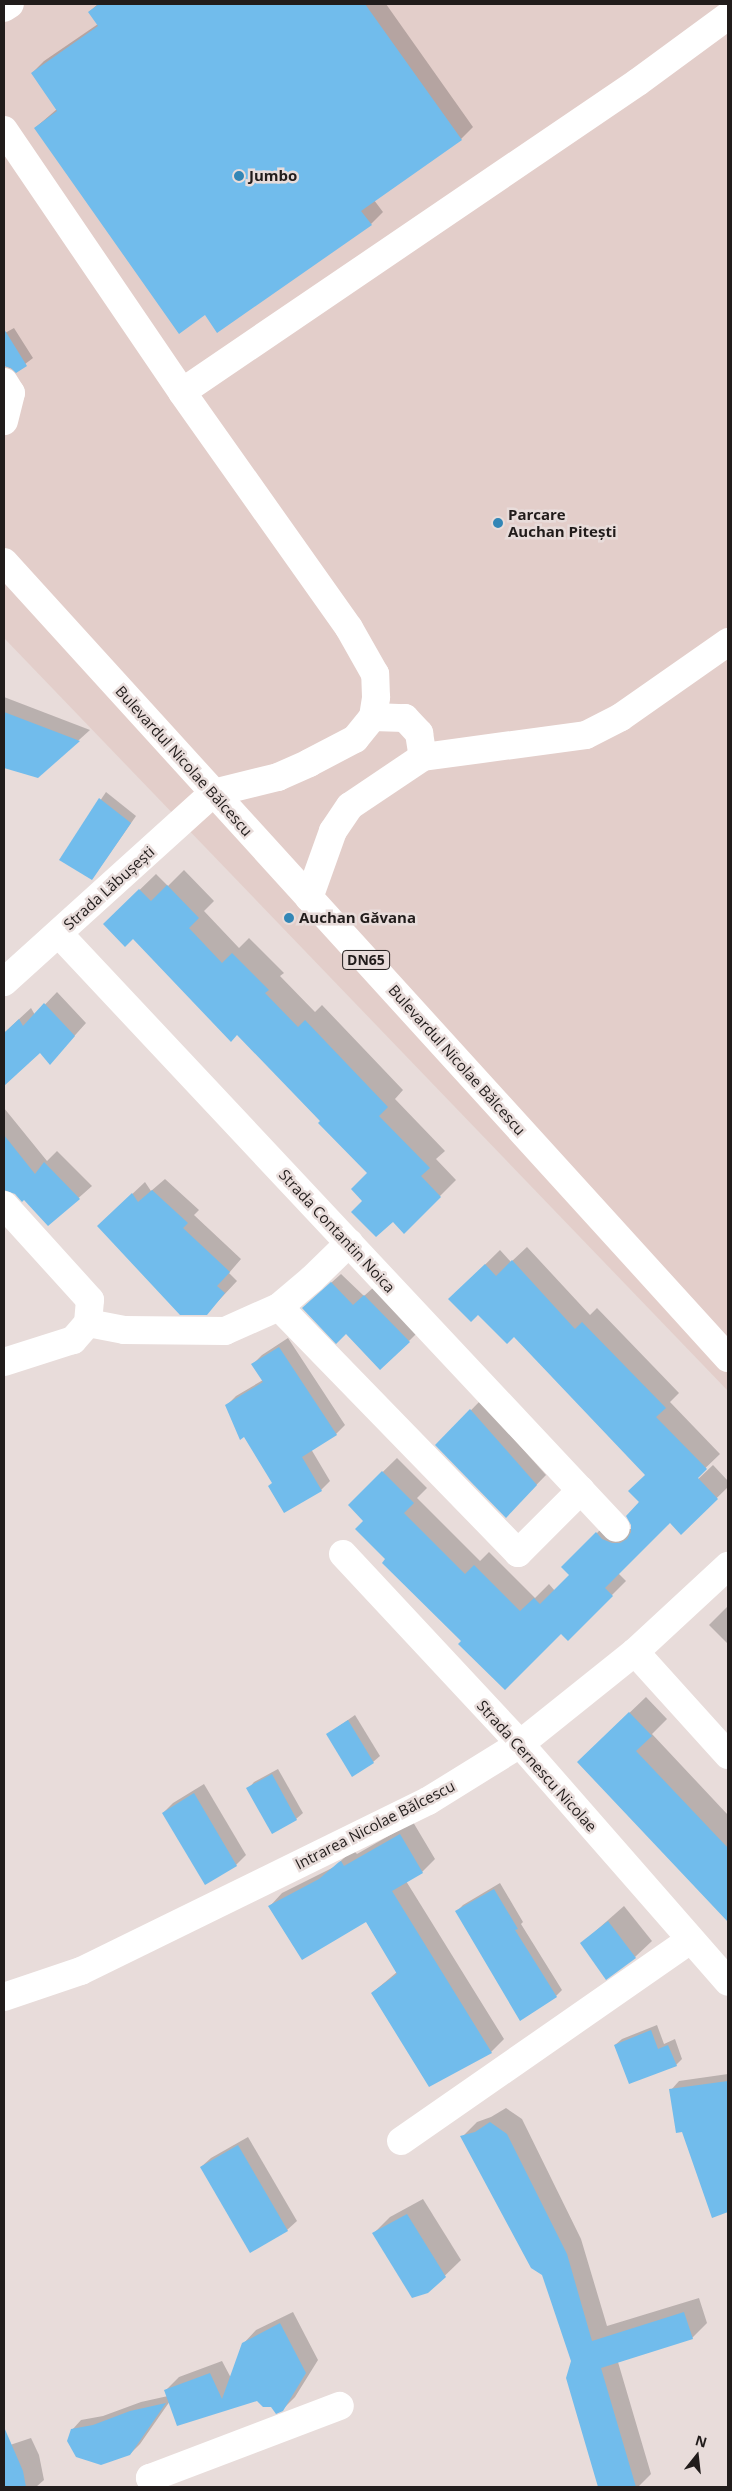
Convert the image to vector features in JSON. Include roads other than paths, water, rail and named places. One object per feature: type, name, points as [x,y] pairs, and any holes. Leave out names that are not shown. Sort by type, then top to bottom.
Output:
[{"type":"street","points":[[4,8],[10,4]]},
{"type":"street","points":[[182,392],[638,82],[728,16]]},
{"type":"street","points":[[4,130],[182,392],[349,628],[375,674],[376,697],[373,717],[355,739],[278,777],[213,794]]},
{"type":"street","points":[[4,382],[11,394],[4,421]]},
{"type":"street","name":"Bulevardul Nicolae Bălcescu","points":[[4,562],[728,1358]]},
{"type":"street","points":[[309,898],[333,831],[350,806],[423,757],[586,735],[621,717],[728,642]]},
{"type":"street","points":[[373,717],[405,718],[419,733],[423,757]]},
{"type":"street","name":"Strada Lăbușești","points":[[4,982],[213,794]]},
{"type":"street","name":"Strada Contantin Noica","points":[[59,934],[616,1528]]},
{"type":"street","points":[[4,1205],[90,1300],[88,1323],[73,1340],[4,1362]]},
{"type":"street","points":[[88,1323],[124,1330],[225,1331],[278,1307],[312,1279],[349,1244]]},
{"type":"street","points":[[278,1307],[518,1553],[581,1490]]},
{"type":"street","name":"Strada Cernescu Nicolae","points":[[343,1554],[520,1744],[728,1982]]},
{"type":"street","name":"Intrarea Nicolae Bălcescu","points":[[4,1997],[81,1971],[428,1801],[520,1744],[635,1652],[728,1566]]},
{"type":"street","points":[[635,1652],[728,1755]]},
{"type":"street","points":[[401,2141],[690,1940]]},
{"type":"street","points":[[154,2487],[150,2478],[340,2406]]},
{"type":"place","name":"Jumbo","points":[[239,176]]},
{"type":"place","name":"Parcare Auchan Pitești","points":[[498,523]]},
{"type":"place","name":"Auchan Găvana","points":[[289,918]]}]
